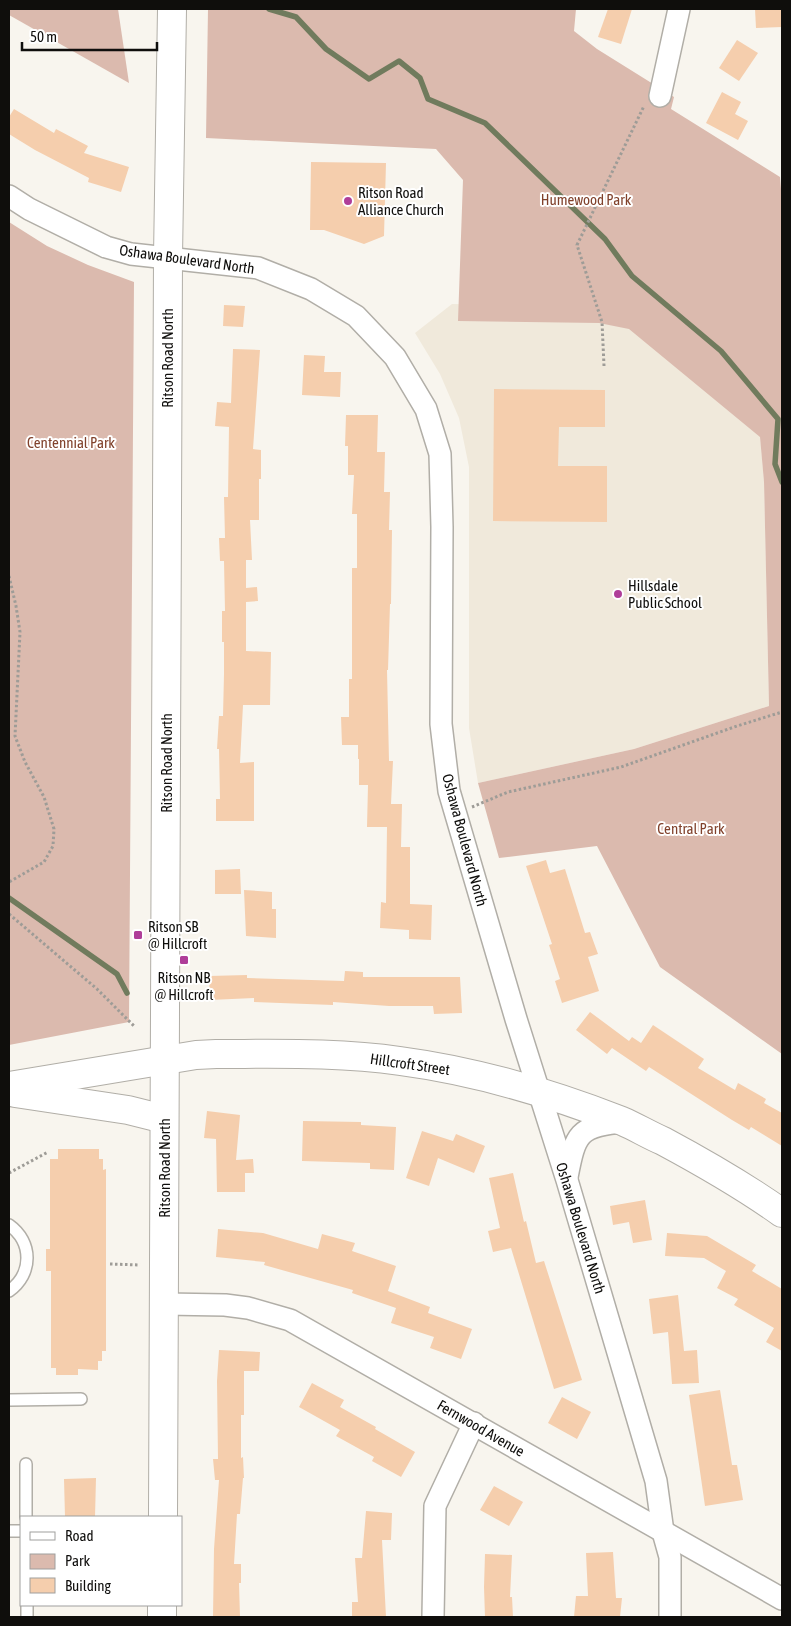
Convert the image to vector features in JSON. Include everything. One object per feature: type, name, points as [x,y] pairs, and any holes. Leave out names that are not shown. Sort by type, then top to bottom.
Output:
[{"type":"main road","name":"Ritson Road North","points":[[163,1516],[168,257],[172,9]]},
{"type":"main road","name":"Hillcroft Street","points":[[9,1086],[196,1055],[353,1056],[399,1060],[488,1077],[624,1122],[700,1160],[749,1189],[782,1213]]},
{"type":"main road","points":[[9,1092],[128,1110],[164,1119]]},
{"type":"street","points":[[660,96],[680,9]]},
{"type":"street","name":"Oshawa Boulevard North","points":[[9,196],[47,218],[106,246],[131,254],[258,268],[311,289],[356,316],[395,357],[426,410],[440,454],[442,527],[441,724],[449,791],[656,1481],[663,1532],[670,1557],[670,1617]]},
{"type":"street","points":[[567,1180],[573,1148],[580,1136],[601,1123],[624,1122]]},
{"type":"street","name":"Fernwood Avenue","points":[[165,1304],[226,1305],[248,1308],[290,1320],[782,1599]]},
{"type":"street","points":[[433,1617],[435,1506],[474,1423]]},
{"type":"lane","points":[[9,1225],[21,1236],[27,1261],[22,1279],[9,1291]]},
{"type":"lane","points":[[9,1400],[81,1399]]},
{"type":"lane","points":[[26,1464],[26,1516]]},
{"type":"path","points":[[604,366],[602,322],[577,245],[647,100],[660,96]]},
{"type":"path","points":[[9,576],[20,632],[15,736],[25,762],[44,797],[54,829],[53,846],[44,862],[9,882]]},
{"type":"path","points":[[455,814],[508,792],[621,767],[782,712]]},
{"type":"path","points":[[9,914],[97,989],[134,1026]]},
{"type":"path","points":[[9,1173],[48,1152]]},
{"type":"path","points":[[110,1264],[140,1265]]},
{"type":"shaded area","name":"Hillsdale Public School","points":[[452,304],[631,307],[758,412],[764,482],[769,706],[634,749],[478,783],[469,728],[469,467],[459,418],[440,374],[415,333]]},
{"type":"green space","points":[[9,9],[118,9],[129,83],[9,15]]},
{"type":"green space","name":"Humewood Park","points":[[208,9],[576,9],[574,31],[597,49],[674,97],[671,109],[780,177],[782,201],[782,1054],[660,967],[597,846],[499,858],[478,783],[634,749],[769,706],[764,482],[760,437],[629,329],[599,323],[458,321],[463,180],[436,149],[206,138]]},
{"type":"green space","name":"Centennial Park","points":[[9,222],[47,246],[88,265],[134,282],[129,1022],[9,1045]]},
{"type":"building","points":[[608,9],[632,9],[621,44],[598,37]]},
{"type":"building","points":[[755,9],[782,9],[782,27],[756,28]]},
{"type":"building","points":[[737,40],[758,53],[739,81],[719,68]]},
{"type":"building","points":[[722,92],[741,102],[735,114],[748,121],[738,140],[706,123]]},
{"type":"building","points":[[14,109],[54,133],[56,129],[88,146],[84,153],[129,167],[121,192],[88,182],[89,178],[9,134],[9,117]]},
{"type":"building","name":"Ritson Road Alliance Church","points":[[311,162],[386,163],[384,236],[364,244],[324,230],[310,230]]},
{"type":"building","points":[[224,305],[245,306],[243,327],[223,326]]},
{"type":"building","points":[[233,349],[260,350],[253,449],[261,450],[259,520],[250,520],[252,560],[246,560],[246,588],[257,587],[258,601],[246,602],[246,651],[271,652],[270,705],[243,705],[240,763],[254,762],[254,821],[216,821],[216,799],[220,799],[219,749],[217,749],[219,716],[223,716],[224,642],[222,642],[222,611],[225,611],[224,561],[220,561],[219,538],[225,538],[224,497],[228,497],[229,427],[215,426],[217,402],[231,403]]},
{"type":"building","points":[[304,355],[325,356],[324,372],[341,372],[340,397],[302,395]]},
{"type":"building","points":[[494,389],[605,390],[605,427],[559,427],[558,466],[607,466],[607,522],[493,521]]},
{"type":"building","points":[[346,415],[378,415],[377,452],[385,452],[384,492],[390,492],[389,530],[392,530],[391,604],[387,670],[389,761],[393,761],[391,804],[402,804],[401,847],[410,847],[410,904],[432,905],[431,940],[409,939],[409,930],[380,928],[381,902],[386,903],[387,827],[367,827],[368,785],[359,785],[358,745],[342,745],[341,717],[349,717],[349,679],[352,679],[352,568],[357,568],[357,514],[352,514],[354,475],[348,475],[348,446],[345,446]]},
{"type":"building","points":[[546,860],[550,873],[565,869],[585,933],[590,932],[598,954],[588,957],[599,991],[562,1003],[555,981],[560,979],[549,945],[552,944],[526,866]]},
{"type":"building","points":[[240,869],[241,894],[215,894],[215,870]]},
{"type":"building","points":[[244,890],[272,892],[272,909],[276,909],[276,938],[246,936]]},
{"type":"building","points":[[345,971],[363,972],[363,977],[460,977],[462,1013],[434,1014],[433,1006],[389,1006],[333,1002],[333,1005],[254,1002],[254,998],[210,1000],[209,976],[247,975],[247,978],[344,981]]},
{"type":"building","points":[[590,1012],[629,1041],[632,1037],[641,1043],[653,1025],[704,1059],[698,1068],[735,1090],[738,1083],[766,1099],[764,1103],[782,1113],[782,1146],[751,1127],[749,1130],[732,1120],[649,1067],[646,1071],[612,1048],[607,1054],[576,1030]]},
{"type":"building","points":[[207,1111],[240,1115],[236,1160],[253,1159],[254,1173],[245,1173],[245,1192],[217,1192],[216,1139],[204,1138]]},
{"type":"building","points":[[303,1121],[361,1122],[361,1125],[396,1127],[394,1170],[370,1169],[370,1163],[302,1161]]},
{"type":"building","points":[[422,1131],[453,1141],[456,1134],[485,1146],[474,1173],[438,1158],[429,1186],[406,1178]]},
{"type":"building","points":[[58,1149],[99,1149],[99,1159],[103,1159],[103,1170],[106,1169],[106,1351],[102,1351],[102,1361],[98,1361],[98,1370],[78,1369],[78,1375],[56,1375],[56,1368],[51,1368],[51,1271],[46,1271],[46,1249],[50,1249],[50,1159],[58,1159]]},
{"type":"building","points":[[513,1173],[536,1263],[544,1261],[582,1380],[554,1389],[511,1248],[493,1252],[488,1231],[500,1228],[489,1178]]},
{"type":"building","points":[[645,1200],[652,1240],[633,1243],[629,1222],[613,1225],[610,1206]]},
{"type":"building","points":[[218,1229],[263,1233],[318,1249],[322,1234],[355,1243],[352,1251],[396,1266],[388,1291],[430,1307],[428,1313],[472,1329],[461,1359],[430,1348],[434,1337],[391,1323],[396,1308],[352,1293],[353,1290],[264,1265],[265,1262],[216,1257]]},
{"type":"building","points":[[667,1233],[707,1236],[756,1265],[752,1271],[782,1289],[782,1351],[766,1342],[774,1328],[734,1305],[738,1299],[717,1288],[726,1271],[704,1258],[665,1256]]},
{"type":"building","points":[[678,1295],[684,1351],[697,1350],[699,1383],[672,1384],[668,1332],[653,1334],[649,1299]]},
{"type":"building","points":[[219,1350],[260,1352],[259,1371],[244,1371],[244,1415],[241,1415],[241,1458],[243,1457],[244,1478],[240,1514],[237,1514],[234,1564],[241,1564],[241,1583],[239,1583],[240,1617],[213,1617],[214,1549],[219,1480],[215,1480],[213,1459],[218,1459],[217,1381]]},
{"type":"building","points":[[312,1383],[344,1400],[340,1407],[415,1452],[401,1477],[372,1461],[374,1457],[336,1436],[340,1430],[299,1407]]},
{"type":"building","points":[[720,1390],[732,1465],[737,1465],[743,1500],[705,1506],[689,1395]]},
{"type":"building","points":[[562,1397],[591,1412],[577,1439],[548,1423]]},
{"type":"building","points":[[96,1478],[95,1516],[65,1516],[64,1479]]},
{"type":"building","points":[[494,1486],[523,1502],[509,1526],[480,1510]]},
{"type":"building","points":[[366,1511],[392,1513],[391,1540],[382,1540],[386,1617],[352,1617],[352,1602],[358,1602],[355,1558],[362,1558]]},
{"type":"building","points":[[613,1552],[616,1598],[622,1598],[620,1617],[574,1617],[576,1596],[588,1596],[586,1553]]},
{"type":"building","points":[[485,1554],[512,1555],[510,1597],[512,1597],[513,1617],[485,1617]]},
{"type":"waterway","points":[[269,9],[296,17],[326,49],[369,79],[399,61],[420,78],[428,99],[485,123],[605,239],[632,276],[721,351],[778,419],[775,464],[782,482]]},
{"type":"waterway","points":[[9,898],[117,974],[127,993]]},
{"type":"place","name":"Ritson Road Alliance Church","points":[[348,201]]},
{"type":"place","name":"Hillsdale Public School","points":[[618,594]]},
{"type":"place","name":"Ritson SB @ Hillcroft","points":[[138,935]]},
{"type":"place","name":"Ritson NB @ Hillcroft","points":[[184,960]]},
{"type":"park label","name":"Central Park","points":[[691,828]]}]
